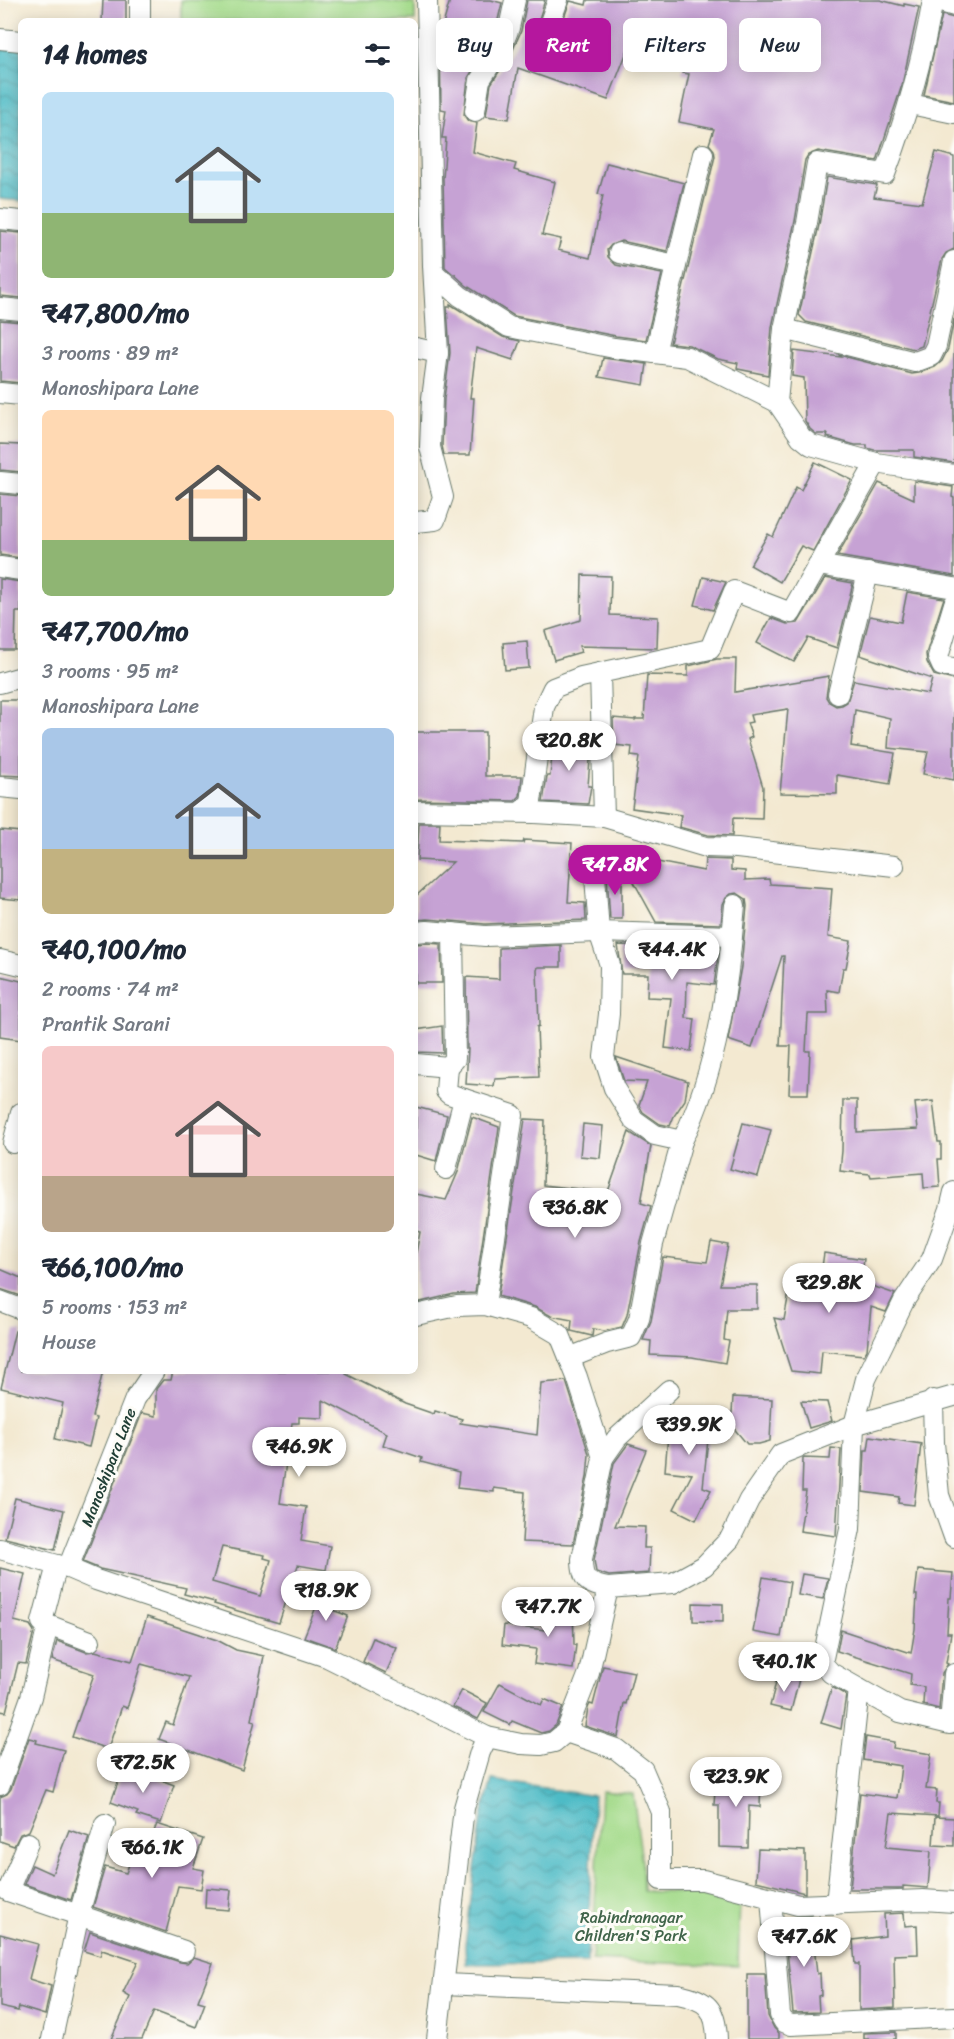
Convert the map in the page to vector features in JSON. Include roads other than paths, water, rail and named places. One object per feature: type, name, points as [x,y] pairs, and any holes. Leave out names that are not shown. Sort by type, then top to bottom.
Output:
[{"type":"street","points":[[140,0],[140,18]]},
{"type":"street","points":[[418,522],[435,520],[443,497],[423,446],[438,352],[428,267],[423,169],[427,0]]},
{"type":"street","points":[[475,111],[480,81],[501,48],[515,0]]},
{"type":"street","points":[[552,18],[558,0]]},
{"type":"street","points":[[777,402],[784,329],[817,164],[885,174],[910,104],[924,50],[933,0],[954,6]]},
{"type":"street","points":[[0,39],[18,41]]},
{"type":"street","points":[[910,104],[954,113]]},
{"type":"street","points":[[655,353],[703,154]]},
{"type":"street","points":[[0,219],[18,221]]},
{"type":"street","points":[[619,253],[676,265]]},
{"type":"street","points":[[784,329],[915,362],[931,356],[936,346],[954,261]]},
{"type":"street","points":[[428,267],[460,296],[509,327],[614,348],[687,357],[777,402],[801,436],[811,445],[876,463],[954,475]]},
{"type":"street","points":[[0,308],[18,310]]},
{"type":"street","points":[[418,348],[438,352]]},
{"type":"street","points":[[0,393],[18,395]]},
{"type":"street","points":[[521,812],[531,802],[544,707],[553,688],[581,677],[710,649],[734,591],[791,613],[876,463]]},
{"type":"street","points":[[0,482],[18,484]]},
{"type":"street","points":[[818,565],[954,588]]},
{"type":"street","points":[[0,567],[18,570]]},
{"type":"street","points":[[838,694],[868,573]]},
{"type":"street","points":[[954,604],[938,657],[942,666],[954,668]]},
{"type":"street","points":[[600,673],[604,818]]},
{"type":"street","points":[[0,683],[18,678]]},
{"type":"street","points":[[0,787],[18,789]]},
{"type":"street","points":[[418,811],[521,812],[604,818],[706,847],[737,848],[894,866]]},
{"type":"street","points":[[595,876],[599,932],[610,965],[609,1014],[604,1057],[614,1088],[634,1120],[656,1135],[682,1141]]},
{"type":"street","points":[[569,1358],[607,1343],[631,1337],[639,1319],[653,1244],[682,1141],[696,1113],[710,1063],[723,1002],[735,905]]},
{"type":"street","points":[[418,932],[485,936],[599,932],[732,936]]},
{"type":"street","points":[[453,933],[455,1059],[448,1067],[446,1091],[465,1100],[513,1115],[485,1305]]},
{"type":"street","points":[[0,960],[18,963]]},
{"type":"street","points":[[418,1064],[448,1067]]},
{"type":"street","points":[[446,1169],[465,1100]]},
{"type":"street","points":[[13,1143],[18,1124]]},
{"type":"street","points":[[954,1192],[932,1259],[904,1300],[866,1378],[854,1425],[850,1529],[822,1663],[831,1674],[900,1712],[952,1724],[954,1674]]},
{"type":"street","points":[[0,1301],[18,1308]]},
{"type":"street","points":[[418,1314],[457,1306],[485,1305],[531,1318],[560,1335],[577,1377],[603,1458]]},
{"type":"street","name":"Manoshipara Lane","points":[[48,1625],[42,1622],[63,1566],[135,1399],[152,1374]]},
{"type":"street","points":[[669,1390],[617,1438],[603,1458],[584,1551],[582,1573],[586,1580],[594,1585],[608,1588],[673,1583],[704,1566],[730,1539],[749,1500],[781,1454],[854,1425],[933,1400],[954,1396]]},
{"type":"street","points":[[933,1400],[939,1495],[954,1537]]},
{"type":"street","points":[[0,1549],[63,1566],[96,1580],[327,1657],[487,1737],[521,1744],[541,1745],[554,1742],[566,1732],[589,1673],[608,1588]]},
{"type":"street","points":[[0,1785],[31,1697],[48,1625],[90,1641]]},
{"type":"street","points":[[836,1904],[859,1689]]},
{"type":"street","points":[[566,1732],[616,1749],[643,1770],[661,1812],[661,1880],[704,1880],[798,1905],[923,1900],[954,1902]]},
{"type":"street","points":[[437,2039],[464,1808],[480,1752],[487,1737]]},
{"type":"street","points":[[52,2039],[79,1914],[105,1824]]},
{"type":"street","points":[[28,1843],[8,1891],[184,1951]]},
{"type":"street","points":[[771,1898],[780,2015],[784,2022],[791,2025],[954,2017]]},
{"type":"street","points":[[444,1984],[656,1993],[693,1997],[706,2004],[713,2013],[717,2039]]},
{"type":"water","points":[[0,47],[18,48],[18,201],[0,199]]},
{"type":"water","points":[[492,1780],[594,1796],[587,1963],[466,1964],[465,1945],[482,1815]]},
{"type":"park label","name":"Rabindranagar Children'S Park","points":[[631,1926]]}]
